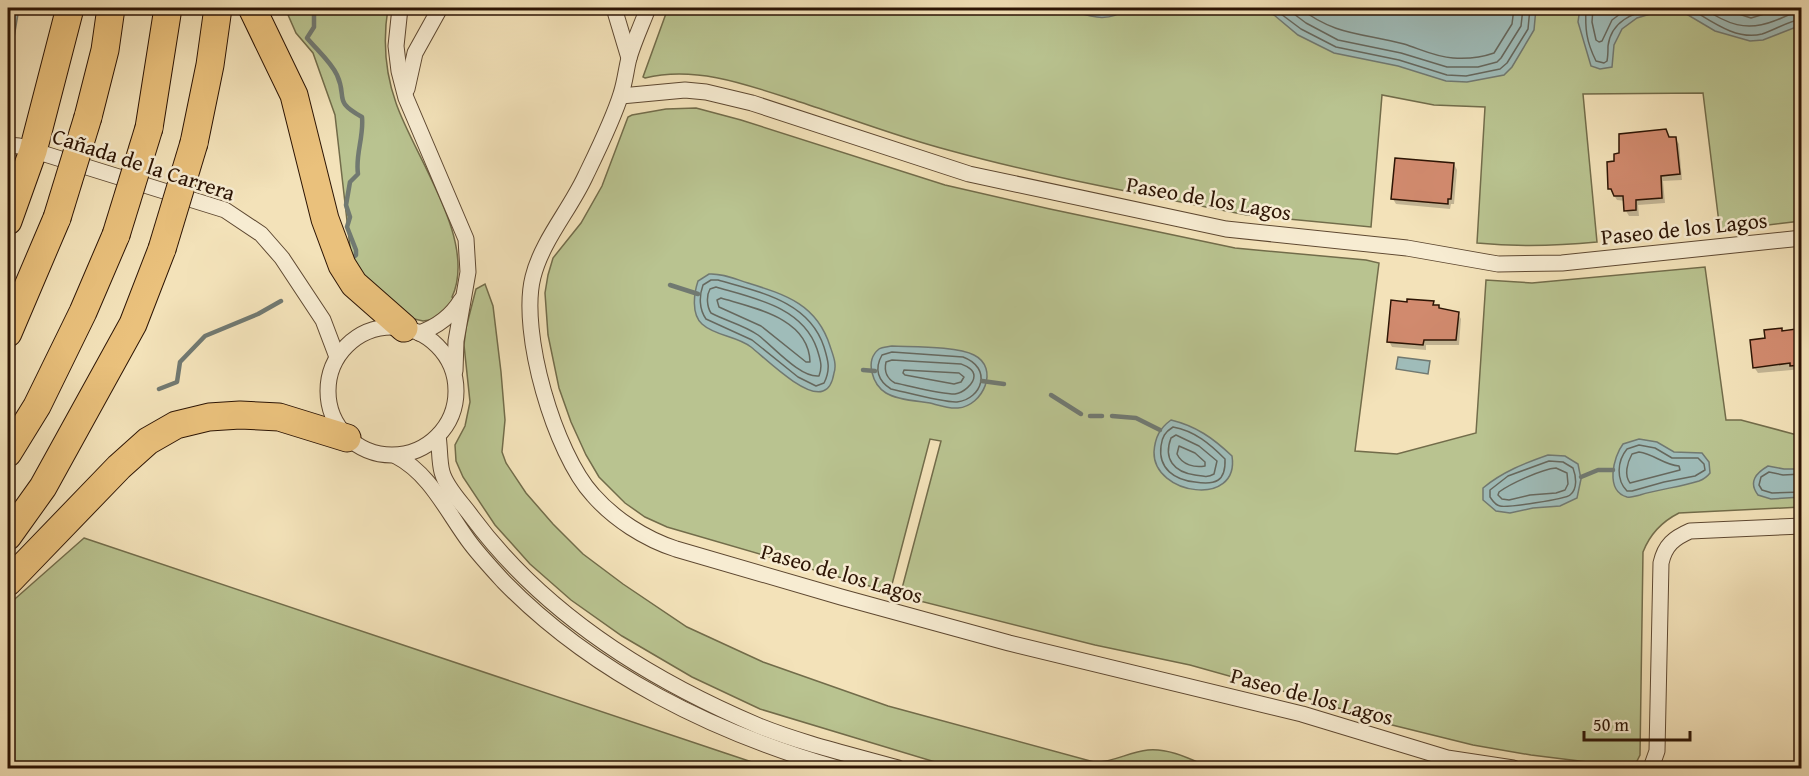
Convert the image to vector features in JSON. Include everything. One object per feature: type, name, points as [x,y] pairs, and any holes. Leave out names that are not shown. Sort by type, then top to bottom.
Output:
[{"type":"highway","points":[[8,221],[20,148],[70,8]]},
{"type":"highway","points":[[8,333],[57,218],[88,117],[105,50],[111,8]]},
{"type":"highway","points":[[8,453],[37,406],[83,312],[116,235],[149,128],[168,8]]},
{"type":"highway","points":[[8,536],[43,487],[133,324],[162,249],[194,143],[210,65],[218,8]]},
{"type":"highway","points":[[252,8],[294,95],[325,219],[342,265],[354,284],[411,330]]},
{"type":"highway","points":[[8,582],[119,467],[148,441],[176,425],[209,417],[240,415],[279,417],[347,438]]},
{"type":"street","points":[[400,8],[396,46],[406,98],[466,239],[468,272],[464,295],[456,341],[454,408],[446,426],[438,436],[426,446],[411,453],[396,456],[378,454],[361,448],[347,438],[336,424],[329,408],[327,391],[330,373],[337,357],[349,343],[366,333],[384,327],[411,330],[432,328],[455,310],[464,295]]},
{"type":"street","points":[[406,98],[412,62],[440,8]]},
{"type":"street","name":"Paseo de los Lagos","points":[[614,8],[629,58]]},
{"type":"street","name":"Paseo de los Lagos","points":[[648,8],[629,58],[621,96],[585,179],[543,250],[530,291],[530,312],[537,368],[547,406],[564,447],[590,492],[631,527],[657,543],[676,549],[1010,643],[1302,714],[1447,758],[1513,768]]},
{"type":"street","points":[[398,28],[402,33],[411,37],[423,37]]},
{"type":"street","name":"Paseo de los Lagos","points":[[621,96],[685,90],[706,92],[752,103],[969,174],[1226,229],[1407,248],[1498,264],[1562,263],[1802,238]]},
{"type":"street","name":"Cañada de la Carrera","points":[[20,148],[225,210],[261,234],[282,258],[323,320],[337,357]]},
{"type":"street","points":[[411,330],[429,339],[445,355],[454,377]]},
{"type":"street","points":[[438,436],[442,472],[448,484],[485,535],[514,569],[596,638],[639,666],[761,727],[898,768]]},
{"type":"street","points":[[396,456],[420,472],[472,545],[504,582],[543,618],[585,651],[630,680],[698,717],[754,742],[837,768]]},
{"type":"street","points":[[1651,768],[1657,751],[1661,562],[1664,551],[1677,536],[1690,531],[1802,526]]},
{"type":"green space","points":[[285,8],[388,8],[386,56],[392,91],[440,199],[457,251],[458,275],[452,297],[455,300],[436,319],[423,321],[406,317],[373,290],[351,256],[335,115],[313,53],[296,33]]},
{"type":"green space","points":[[668,8],[1801,8],[1801,221],[1720,231],[1703,93],[1583,94],[1597,242],[1537,246],[1477,243],[1485,107],[1434,105],[1382,95],[1371,227],[1247,215],[985,160],[911,139],[724,79],[684,74],[645,78],[643,77]]},
{"type":"green space","points":[[696,108],[741,120],[945,185],[1050,209],[1235,248],[1379,263],[1355,451],[1397,454],[1476,433],[1486,280],[1532,283],[1705,267],[1726,420],[1741,420],[1801,436],[1801,507],[1679,513],[1657,529],[1649,540],[1643,552],[1640,755],[1637,761],[1628,767],[1473,745],[1388,724],[1304,697],[1190,665],[1095,645],[900,596],[941,441],[930,439],[890,592],[667,527],[645,517],[625,503],[599,477],[586,455],[559,388],[548,335],[545,293],[553,258],[581,223],[602,186],[628,117],[666,109]]},
{"type":"green space","points":[[485,284],[493,306],[501,372],[505,420],[502,452],[506,463],[526,493],[583,554],[687,627],[763,662],[888,706],[1094,762],[1108,761],[1141,751],[1156,750],[1181,755],[1211,768],[955,768],[760,709],[692,677],[622,636],[571,600],[530,564],[495,525],[463,477],[456,461],[455,445],[465,426],[470,402],[464,345],[466,328],[476,289]]},
{"type":"green space","points":[[84,538],[770,768],[8,768],[8,605]]},
{"type":"water","points":[[8,8],[19,8],[8,73]]},
{"type":"water","points":[[1061,8],[1128,8],[1111,16],[1095,17]]},
{"type":"water","points":[[1261,8],[1536,8],[1534,30],[1512,67],[1504,75],[1467,82],[1446,81],[1398,66],[1334,53],[1298,35],[1274,15]]},
{"type":"water","points":[[1580,8],[1801,8],[1801,22],[1799,26],[1763,40],[1750,41],[1715,31],[1678,9],[1667,9],[1637,18],[1622,29],[1614,45],[1612,67],[1600,69],[1591,66],[1578,22]]},
{"type":"water","points":[[709,274],[719,274],[775,292],[788,297],[809,311],[824,332],[834,360],[834,375],[828,388],[815,392],[806,389],[745,343],[713,331],[702,324],[696,315],[695,291],[698,281]]},
{"type":"water","points":[[892,346],[946,348],[974,355],[982,361],[986,368],[985,386],[975,401],[958,408],[901,399],[886,393],[874,379],[871,366],[874,354],[879,349]]},
{"type":"water","points":[[1398,357],[1430,361],[1428,374],[1396,369]]},
{"type":"water","points":[[1171,420],[1204,434],[1232,456],[1231,473],[1223,483],[1211,489],[1196,490],[1180,486],[1167,478],[1157,467],[1154,452],[1157,437]]},
{"type":"water","points":[[1639,439],[1657,442],[1674,452],[1702,453],[1709,462],[1710,473],[1699,481],[1634,497],[1620,494],[1613,481],[1616,457],[1623,444]]},
{"type":"water","points":[[1548,455],[1565,456],[1578,464],[1581,479],[1577,498],[1560,506],[1510,513],[1496,511],[1483,500],[1483,488],[1490,482],[1514,468]]},
{"type":"water","points":[[1768,466],[1801,469],[1801,497],[1771,499],[1758,495],[1754,486],[1755,478]]},
{"type":"building","points":[[1666,129],[1669,137],[1676,137],[1680,174],[1661,176],[1662,198],[1636,200],[1636,210],[1624,211],[1623,196],[1614,196],[1611,189],[1608,189],[1607,162],[1614,161],[1614,154],[1619,153],[1619,134]]},
{"type":"building","points":[[1395,158],[1454,163],[1451,199],[1448,199],[1448,204],[1391,199]]},
{"type":"building","points":[[1407,299],[1434,301],[1433,305],[1439,305],[1439,308],[1459,312],[1456,340],[1424,340],[1423,345],[1387,342],[1391,300],[1407,302]]},
{"type":"building","points":[[1782,328],[1782,331],[1796,329],[1797,332],[1802,331],[1802,365],[1790,366],[1790,363],[1753,368],[1750,340],[1765,338],[1764,330]]},
{"type":"waterway","points":[[314,8],[314,27],[307,38],[328,61],[337,75],[344,103],[362,117],[358,174],[350,182],[346,205],[350,217],[347,227],[356,250],[356,255],[350,260]]},
{"type":"waterway","points":[[1532,12],[1567,8]]},
{"type":"waterway","points":[[1573,8],[1588,8]]},
{"type":"waterway","points":[[670,285],[698,294]]},
{"type":"waterway","points":[[159,389],[177,382],[180,362],[205,336],[258,314],[281,301]]},
{"type":"waterway","points":[[863,370],[875,371]]},
{"type":"waterway","points":[[982,381],[1004,384]]},
{"type":"waterway","points":[[1051,395],[1081,414]]},
{"type":"waterway","points":[[1090,416],[1102,416]]},
{"type":"waterway","points":[[1112,416],[1136,418],[1160,430]]},
{"type":"waterway","points":[[1581,477],[1598,470],[1613,470]]}]
